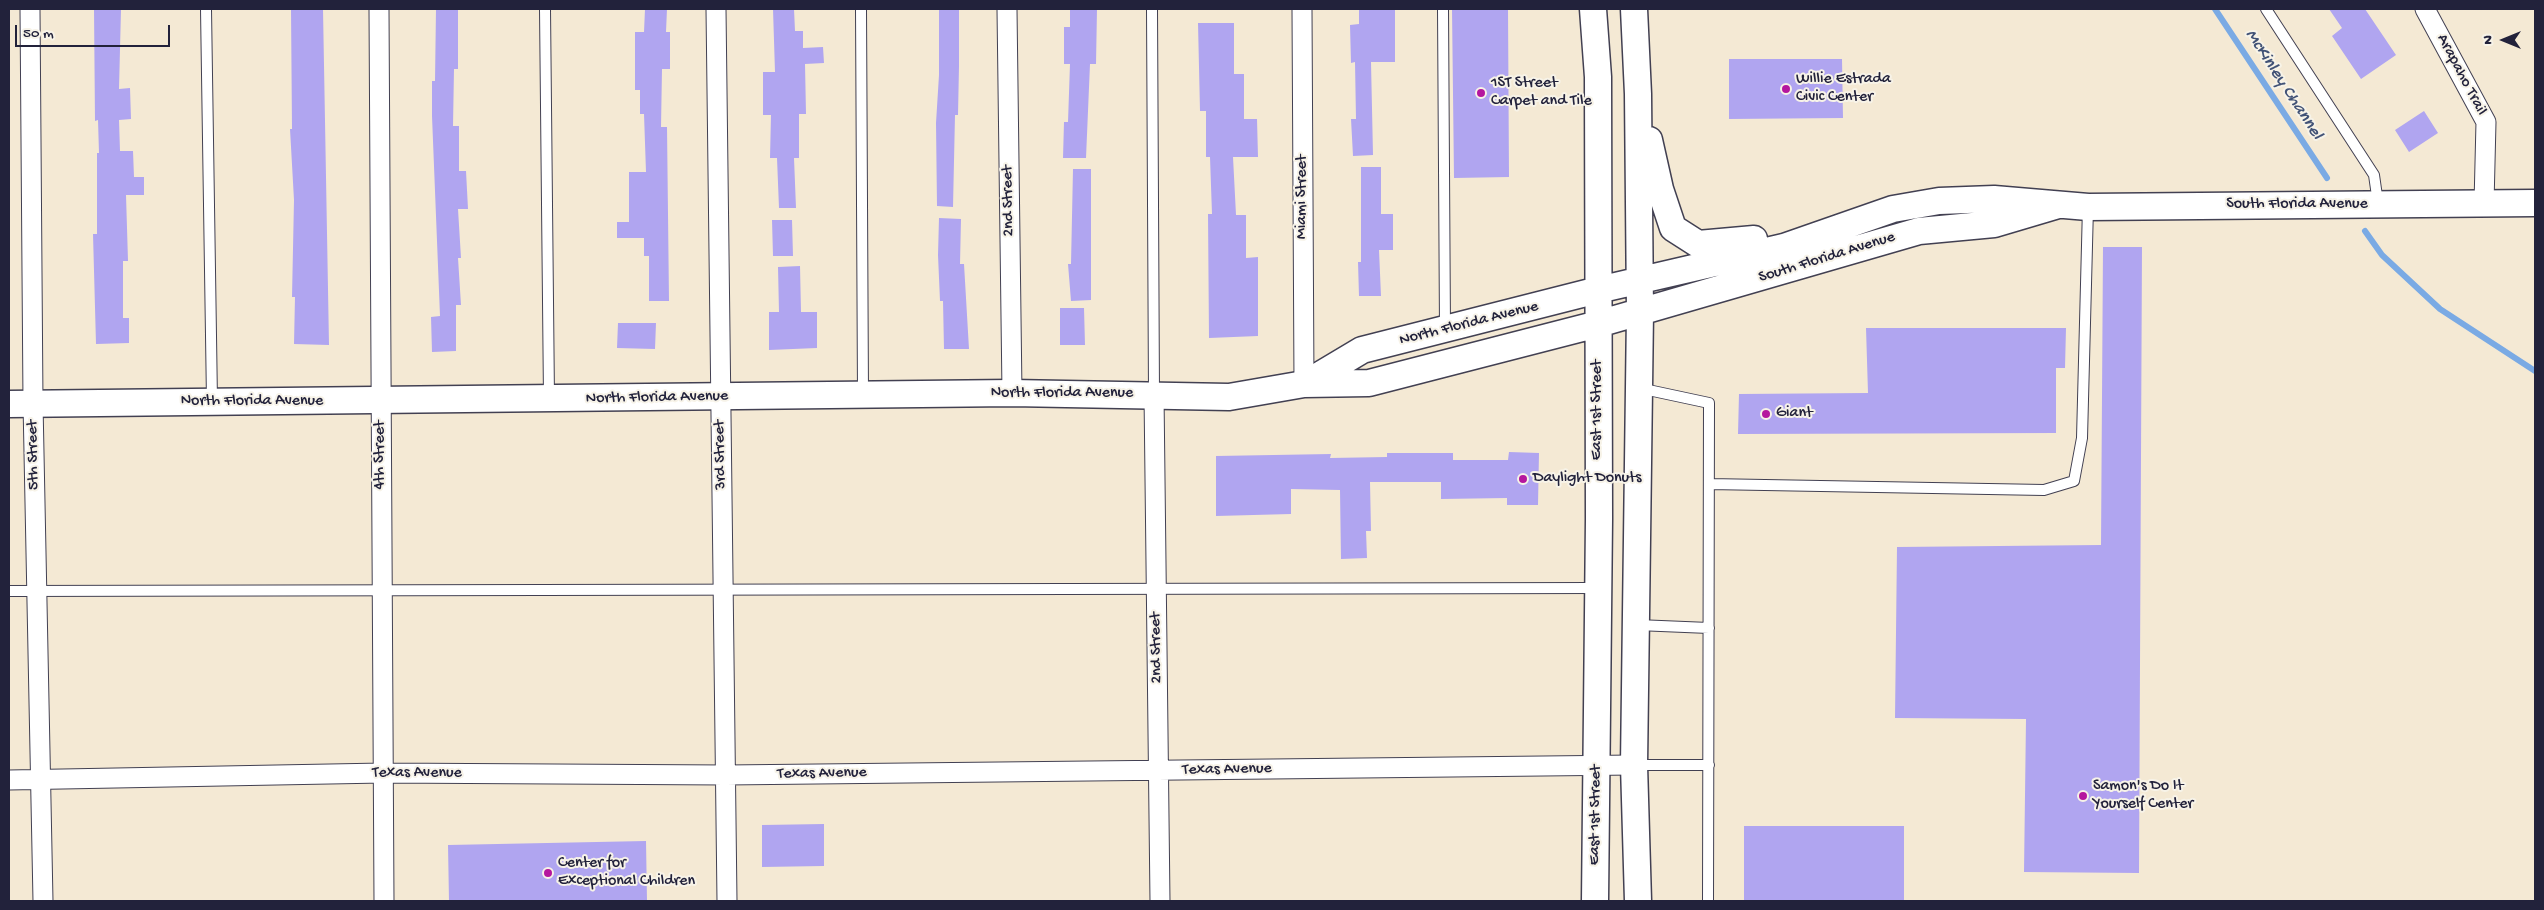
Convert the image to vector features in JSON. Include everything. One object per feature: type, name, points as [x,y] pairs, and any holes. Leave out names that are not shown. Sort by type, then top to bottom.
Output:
[{"type":"main road","name":"East 1st Street","points":[[1593,9],[1598,77],[1598,588],[1595,901]]},
{"type":"main road","points":[[1634,9],[1638,94],[1640,279],[1634,765],[1638,901]]},
{"type":"main road","points":[[1638,94],[1660,189],[1674,228],[1698,244],[1725,243],[1772,236],[1846,214],[1893,209]]},
{"type":"main road","name":"South Florida Avenue","points":[[1640,279],[1784,247],[1893,209],[1939,201],[1994,198],[2058,206],[2088,207],[2535,203]]},
{"type":"main road","name":"South Florida Avenue","points":[[1598,324],[1919,231],[1994,224],[2058,206]]},
{"type":"main road","name":"North Florida Avenue","points":[[1304,384],[1362,350],[1640,279]]},
{"type":"main road","name":"North Florida Avenue","points":[[21,404],[720,398],[1012,393],[1229,396],[1304,384],[1369,383],[1598,324]]},
{"type":"street","name":"5th Street","points":[[30,9],[21,404],[37,590],[43,901]]},
{"type":"street","name":"4th Street","points":[[379,9],[384,901]]},
{"type":"street","name":"3rd Street","points":[[716,9],[726,901]]},
{"type":"street","name":"2nd Street","points":[[1007,9],[1012,393]]},
{"type":"street","name":"Miami Street","points":[[1302,9],[1304,384]]},
{"type":"street","name":"Arapaho Trail","points":[[2426,9],[2486,122],[2484,204]]},
{"type":"street","name":"2nd Street","points":[[1154,394],[1160,901]]},
{"type":"street","name":"Texas Avenue","points":[[9,780],[383,773],[726,775],[1634,765]]},
{"type":"lane","points":[[206,9],[212,402]]},
{"type":"lane","points":[[545,9],[549,399]]},
{"type":"lane","points":[[860,9],[863,395]]},
{"type":"lane","points":[[1152,9],[1154,394]]},
{"type":"lane","points":[[1442,9],[1445,329]]},
{"type":"lane","points":[[2266,9],[2374,175],[2378,204]]},
{"type":"lane","points":[[1708,484],[2044,490],[2074,481],[2082,438],[2088,207]]},
{"type":"lane","points":[[1639,388],[1708,404],[1708,901]]},
{"type":"lane","points":[[9,591],[1598,588]]},
{"type":"lane","points":[[1636,625],[1708,628]]},
{"type":"lane","points":[[1634,765],[1708,765]]},
{"type":"building","points":[[94,9],[121,9],[119,89],[130,88],[131,119],[119,120],[120,151],[133,151],[134,177],[144,177],[144,195],[126,195],[128,261],[123,261],[123,318],[129,318],[129,343],[96,344],[93,234],[97,234],[97,153],[99,153],[98,120],[95,121]]},
{"type":"building","points":[[291,9],[323,9],[329,345],[294,344],[295,297],[292,297],[294,200],[290,129],[292,129]]},
{"type":"building","points":[[436,9],[458,9],[458,69],[454,69],[453,126],[459,126],[459,171],[466,171],[468,209],[458,209],[461,258],[458,258],[461,305],[456,305],[456,351],[432,352],[431,317],[440,316],[432,116],[432,81],[435,81]]},
{"type":"building","points":[[645,9],[667,9],[666,32],[670,32],[670,69],[662,69],[661,127],[667,127],[669,301],[649,301],[649,256],[644,256],[644,238],[617,238],[617,222],[629,222],[629,172],[646,172],[644,114],[640,114],[640,90],[635,90],[635,32],[644,32]]},
{"type":"building","points":[[773,9],[794,9],[795,31],[803,31],[803,48],[823,47],[824,63],[805,64],[806,114],[799,114],[799,158],[794,158],[796,208],[779,208],[777,158],[770,158],[771,115],[763,115],[763,72],[775,72]]},
{"type":"building","points":[[939,9],[959,9],[958,115],[955,115],[953,207],[937,206],[936,123],[939,75]]},
{"type":"building","points":[[1070,9],[1097,9],[1096,64],[1090,64],[1086,158],[1063,158],[1064,122],[1068,122],[1070,64],[1064,64],[1064,27],[1070,27]]},
{"type":"building","points":[[1359,9],[1395,9],[1395,62],[1371,62],[1373,155],[1353,156],[1351,119],[1356,119],[1355,62],[1351,63],[1350,25],[1359,24]]},
{"type":"building","name":"1ST Street Carpet and Tile","points":[[1452,9],[1508,9],[1509,177],[1454,178]]},
{"type":"building","points":[[2329,9],[2365,9],[2396,55],[2361,79],[2332,36],[2342,28]]},
{"type":"building","points":[[1198,23],[1234,23],[1234,74],[1244,74],[1244,119],[1257,119],[1258,157],[1233,157],[1236,215],[1246,215],[1246,258],[1258,257],[1258,336],[1209,338],[1208,214],[1212,214],[1210,157],[1206,157],[1206,111],[1200,111]]},
{"type":"building","name":"Willie Estrada Civic Center","points":[[1729,59],[1842,59],[1843,118],[1729,119]]},
{"type":"building","points":[[2424,111],[2438,133],[2409,152],[2395,130]]},
{"type":"building","points":[[1361,167],[1381,167],[1381,214],[1393,214],[1393,250],[1379,250],[1381,296],[1359,296],[1358,262],[1361,262]]},
{"type":"building","points":[[1073,169],[1091,169],[1091,300],[1071,301],[1068,264],[1071,264]]},
{"type":"building","points":[[939,218],[961,219],[960,264],[964,264],[969,349],[944,349],[943,301],[940,301],[938,255]]},
{"type":"building","points":[[772,220],[792,220],[793,256],[773,256]]},
{"type":"building","points":[[2103,247],[2142,247],[2139,873],[2024,872],[2026,719],[1895,718],[1897,547],[2101,545]]},
{"type":"building","points":[[800,266],[801,312],[817,312],[817,348],[769,350],[769,312],[779,312],[778,267]]},
{"type":"building","points":[[1060,308],[1084,308],[1085,345],[1060,345]]},
{"type":"building","points":[[618,323],[656,323],[655,349],[617,348]]},
{"type":"building","points":[[1866,328],[2066,328],[2065,368],[2056,368],[2056,433],[1738,434],[1739,394],[1868,393]]},
{"type":"building","points":[[1509,452],[1539,453],[1538,505],[1507,505],[1507,498],[1441,499],[1441,482],[1370,482],[1371,531],[1366,531],[1367,558],[1341,559],[1340,490],[1291,489],[1291,514],[1216,516],[1216,456],[1331,454],[1330,458],[1387,457],[1387,453],[1453,453],[1453,460],[1508,460]]},
{"type":"building","points":[[824,824],[824,866],[762,867],[762,825]]},
{"type":"building","points":[[1744,826],[1904,826],[1904,901],[1744,901]]},
{"type":"building","name":"Center for Exceptional Children","points":[[646,841],[647,901],[449,901],[448,845]]},
{"type":"waterway","name":"McKinley Channel","points":[[2215,9],[2327,178]]},
{"type":"waterway","name":"McKinley Channel","points":[[2365,231],[2382,255],[2440,309],[2535,371]]},
{"type":"place","name":"Willie Estrada Civic Center","points":[[1786,89]]},
{"type":"place","name":"1ST Street Carpet and Tile","points":[[1481,93]]},
{"type":"place","name":"Giant","points":[[1766,414]]},
{"type":"place","name":"Daylight Donuts","points":[[1523,479]]},
{"type":"place","name":"Samon's Do It Yourself Center","points":[[2083,796]]},
{"type":"place","name":"Center for Exceptional Children","points":[[548,873]]}]
